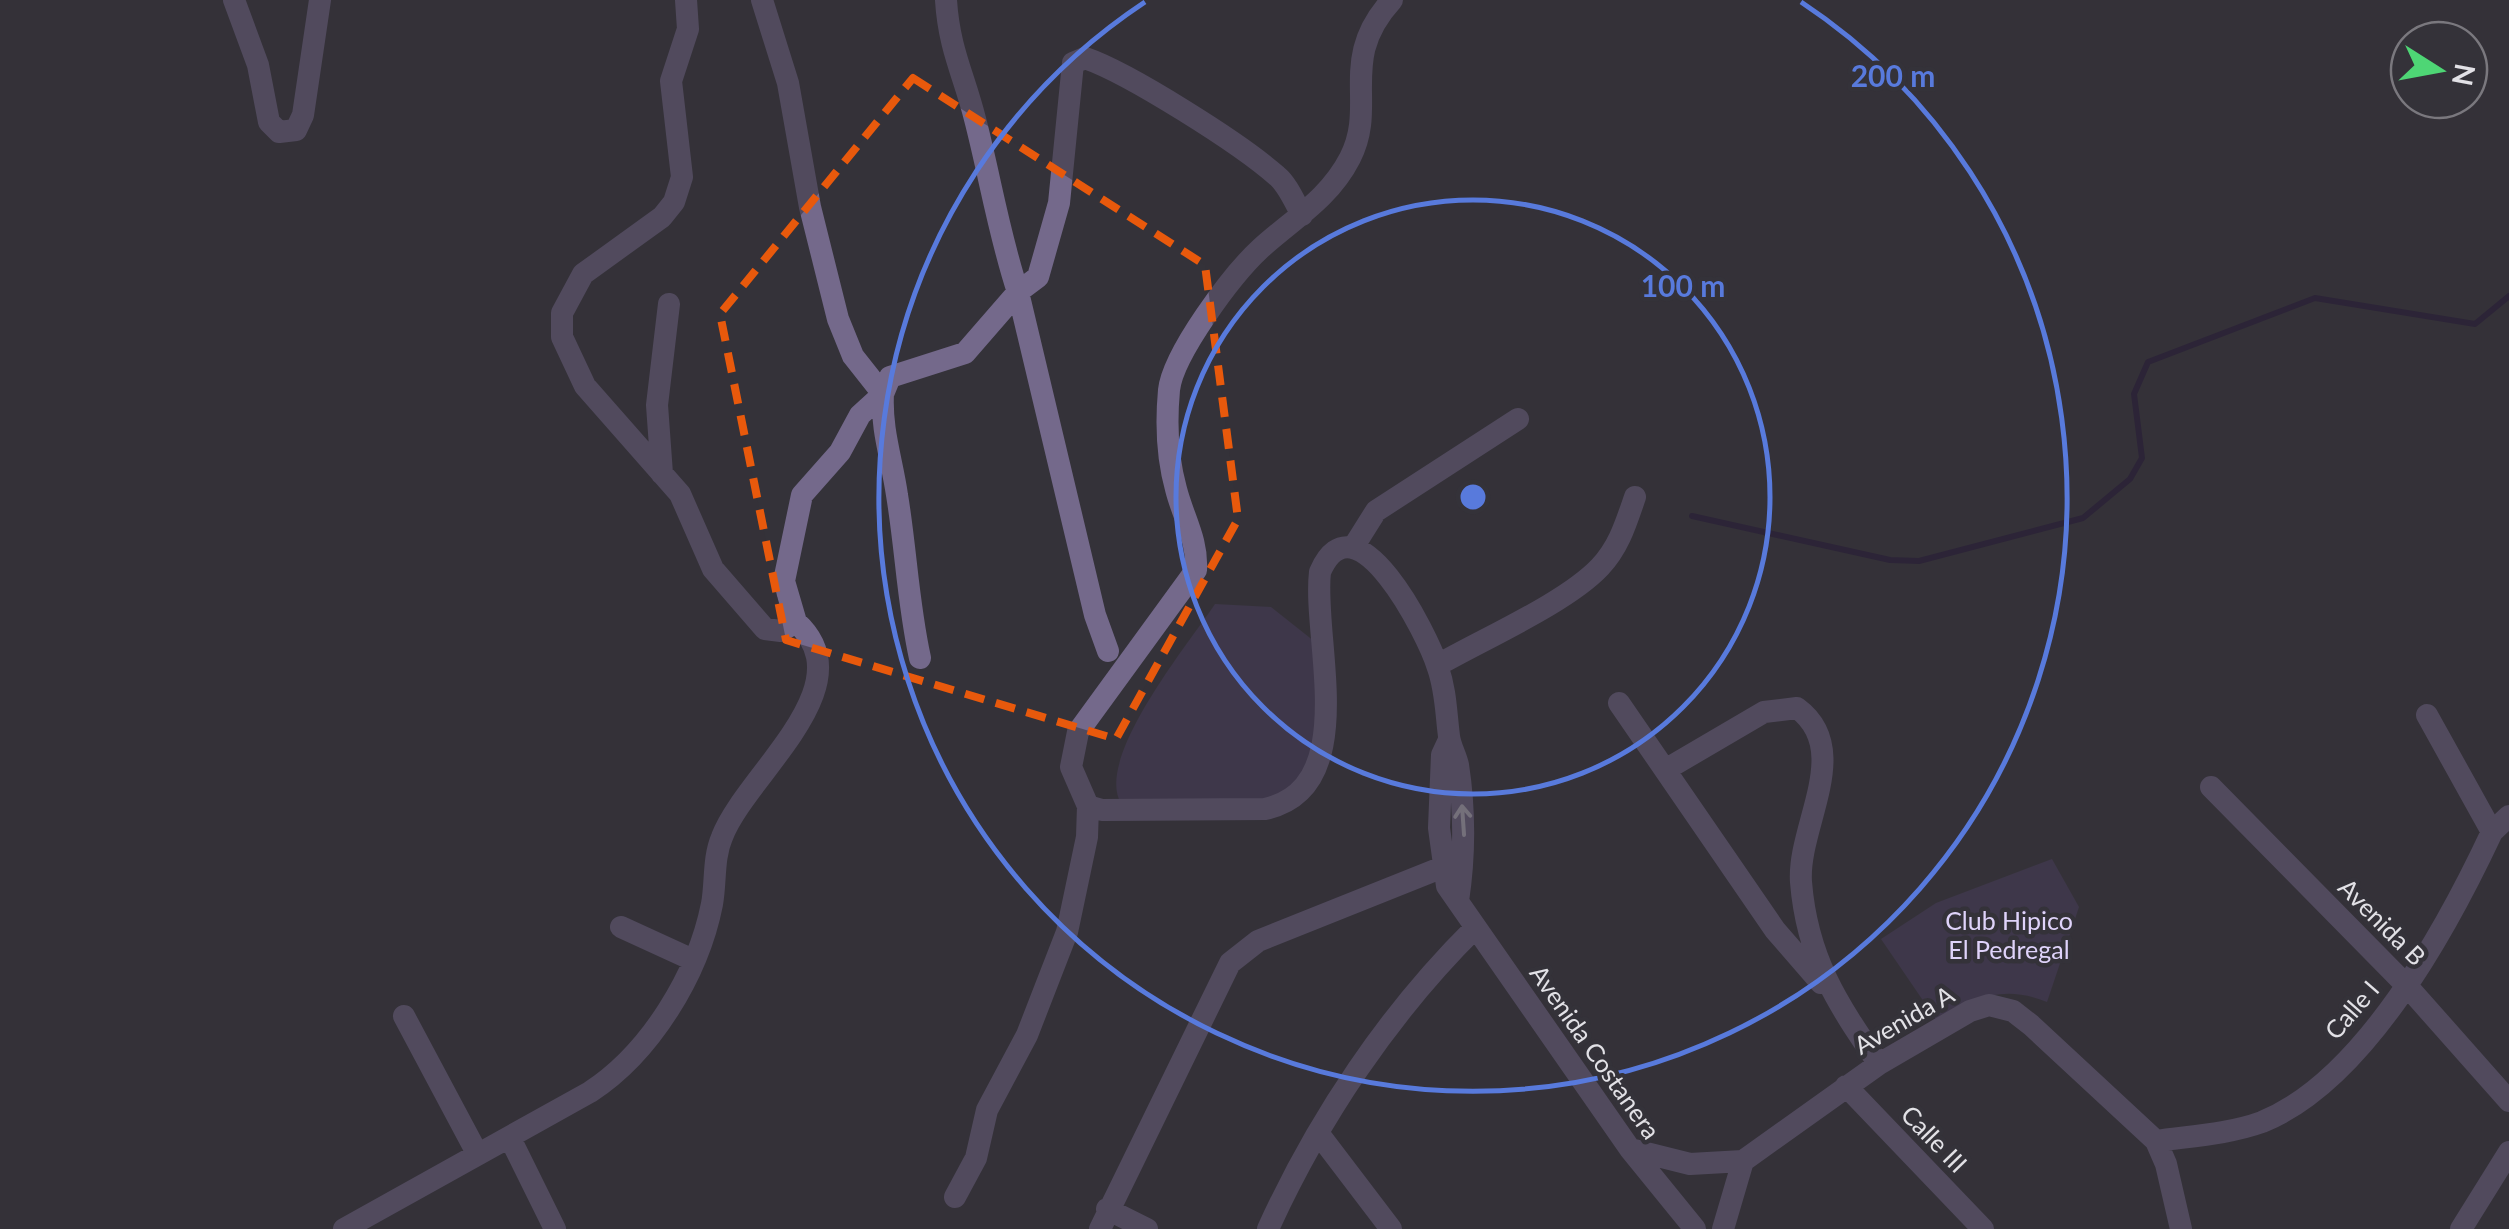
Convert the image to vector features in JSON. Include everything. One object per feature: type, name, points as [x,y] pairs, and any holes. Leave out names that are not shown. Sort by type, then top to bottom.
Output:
[{"type":"street","points":[[234,0],[258,64],[269,122],[279,132],[290,133],[296,130],[302,115],[320,0]]},
{"type":"street","points":[[686,0],[688,29],[671,81],[682,177],[674,202],[662,217],[583,274],[562,313],[562,337],[570,361],[605,410],[680,494],[713,569],[746,604],[756,622],[772,632],[796,622]]},
{"type":"street","points":[[762,0],[788,84],[810,207],[838,319],[853,356],[883,394]]},
{"type":"street","points":[[946,0],[956,67],[974,113],[1000,240],[1018,292],[1095,616],[1108,651]]},
{"type":"street","points":[[955,1197],[976,1158],[987,1110],[1020,1052],[1067,932],[1088,837],[1088,806],[1072,767],[1078,732],[1196,570],[1197,550],[1176,491],[1168,449],[1170,385],[1186,348],[1257,252],[1322,200],[1352,155],[1359,72],[1370,24],[1392,0]]},
{"type":"street","points":[[920,658],[904,573],[897,494],[882,420],[883,394],[890,377],[965,352],[1018,292],[1038,277],[1058,203],[1073,63],[1085,58],[1108,66],[1280,178],[1302,215]]},
{"type":"street","points":[[662,474],[657,405],[669,304]]},
{"type":"street","points":[[344,1229],[477,1153],[511,1140],[627,1064],[652,1033],[693,960],[711,908],[722,836],[794,732],[817,688],[818,650],[796,622],[784,581],[802,495],[840,452],[860,415],[883,394]]},
{"type":"street","points":[[1354,546],[1376,512],[1518,419]]},
{"type":"street","points":[[1438,665],[1575,587],[1599,568],[1620,539],[1635,497]]},
{"type":"street","points":[[1088,806],[1102,810],[1265,809],[1284,804],[1295,794],[1314,770],[1324,742],[1328,708],[1320,572],[1326,559],[1341,547],[1354,546],[1381,564],[1438,665],[1448,710],[1449,740],[1457,760],[1463,814],[1465,857],[1458,901]]},
{"type":"street","points":[[1619,702],[1775,930],[1828,989],[1879,1064]]},
{"type":"street","points":[[1665,770],[1764,712],[1797,708],[1812,719],[1823,752],[1820,787],[1804,838],[1801,884],[1809,936],[1828,989]]},
{"type":"street","points":[[2427,715],[2500,824]]},
{"type":"street","points":[[1147,1229],[1103,1219],[1230,963],[1258,941],[1443,866],[1440,790],[1442,755],[1449,740]]},
{"type":"street","name":"Avenida B","points":[[2210,787],[2408,987],[2509,1101]]},
{"type":"street","name":"Calle I","points":[[2156,1141],[2266,1120],[2305,1096],[2353,1053],[2408,987],[2500,824]]},
{"type":"street","name":"Avenida Costanera","points":[[1443,866],[1447,886],[1476,928],[1630,1149],[1695,1229]]},
{"type":"street","points":[[621,927],[693,960]]},
{"type":"street","points":[[1268,1229],[1318,1133],[1362,1063],[1476,928]]},
{"type":"street","name":"Avenida A","points":[[1743,1161],[1879,1064],[1970,1012],[1989,1006],[2013,1011],[2156,1141],[2166,1164],[2180,1229]]},
{"type":"street","points":[[404,1016],[477,1153]]},
{"type":"street","name":"Calle III","points":[[1846,1086],[1983,1229]]},
{"type":"street","points":[[1318,1133],[1391,1229]]},
{"type":"street","points":[[511,1140],[555,1229]]},
{"type":"street","points":[[1630,1149],[1690,1164],[1743,1161],[1723,1229]]},
{"type":"street","points":[[2461,1229],[2509,1152]]},
{"type":"highlighted area","points":[[913,78],[1205,265],[1238,519],[1116,739],[786,640],[720,314]]},
{"type":"green space","points":[[1215,604],[1271,607],[1324,649],[1328,708],[1290,808],[1121,803],[1116,783],[1132,731]]},
{"type":"green space","name":"Club Hipico El Pedregal","points":[[2052,859],[2079,907],[2047,1002],[2018,994],[1990,996],[1937,1021],[1881,939],[1936,903]]},
{"type":"waterway","points":[[1692,516],[1890,560],[1919,561],[2083,518],[2130,479],[2142,458],[2134,394],[2148,362],[2315,298],[2475,324],[2509,296]]}]
